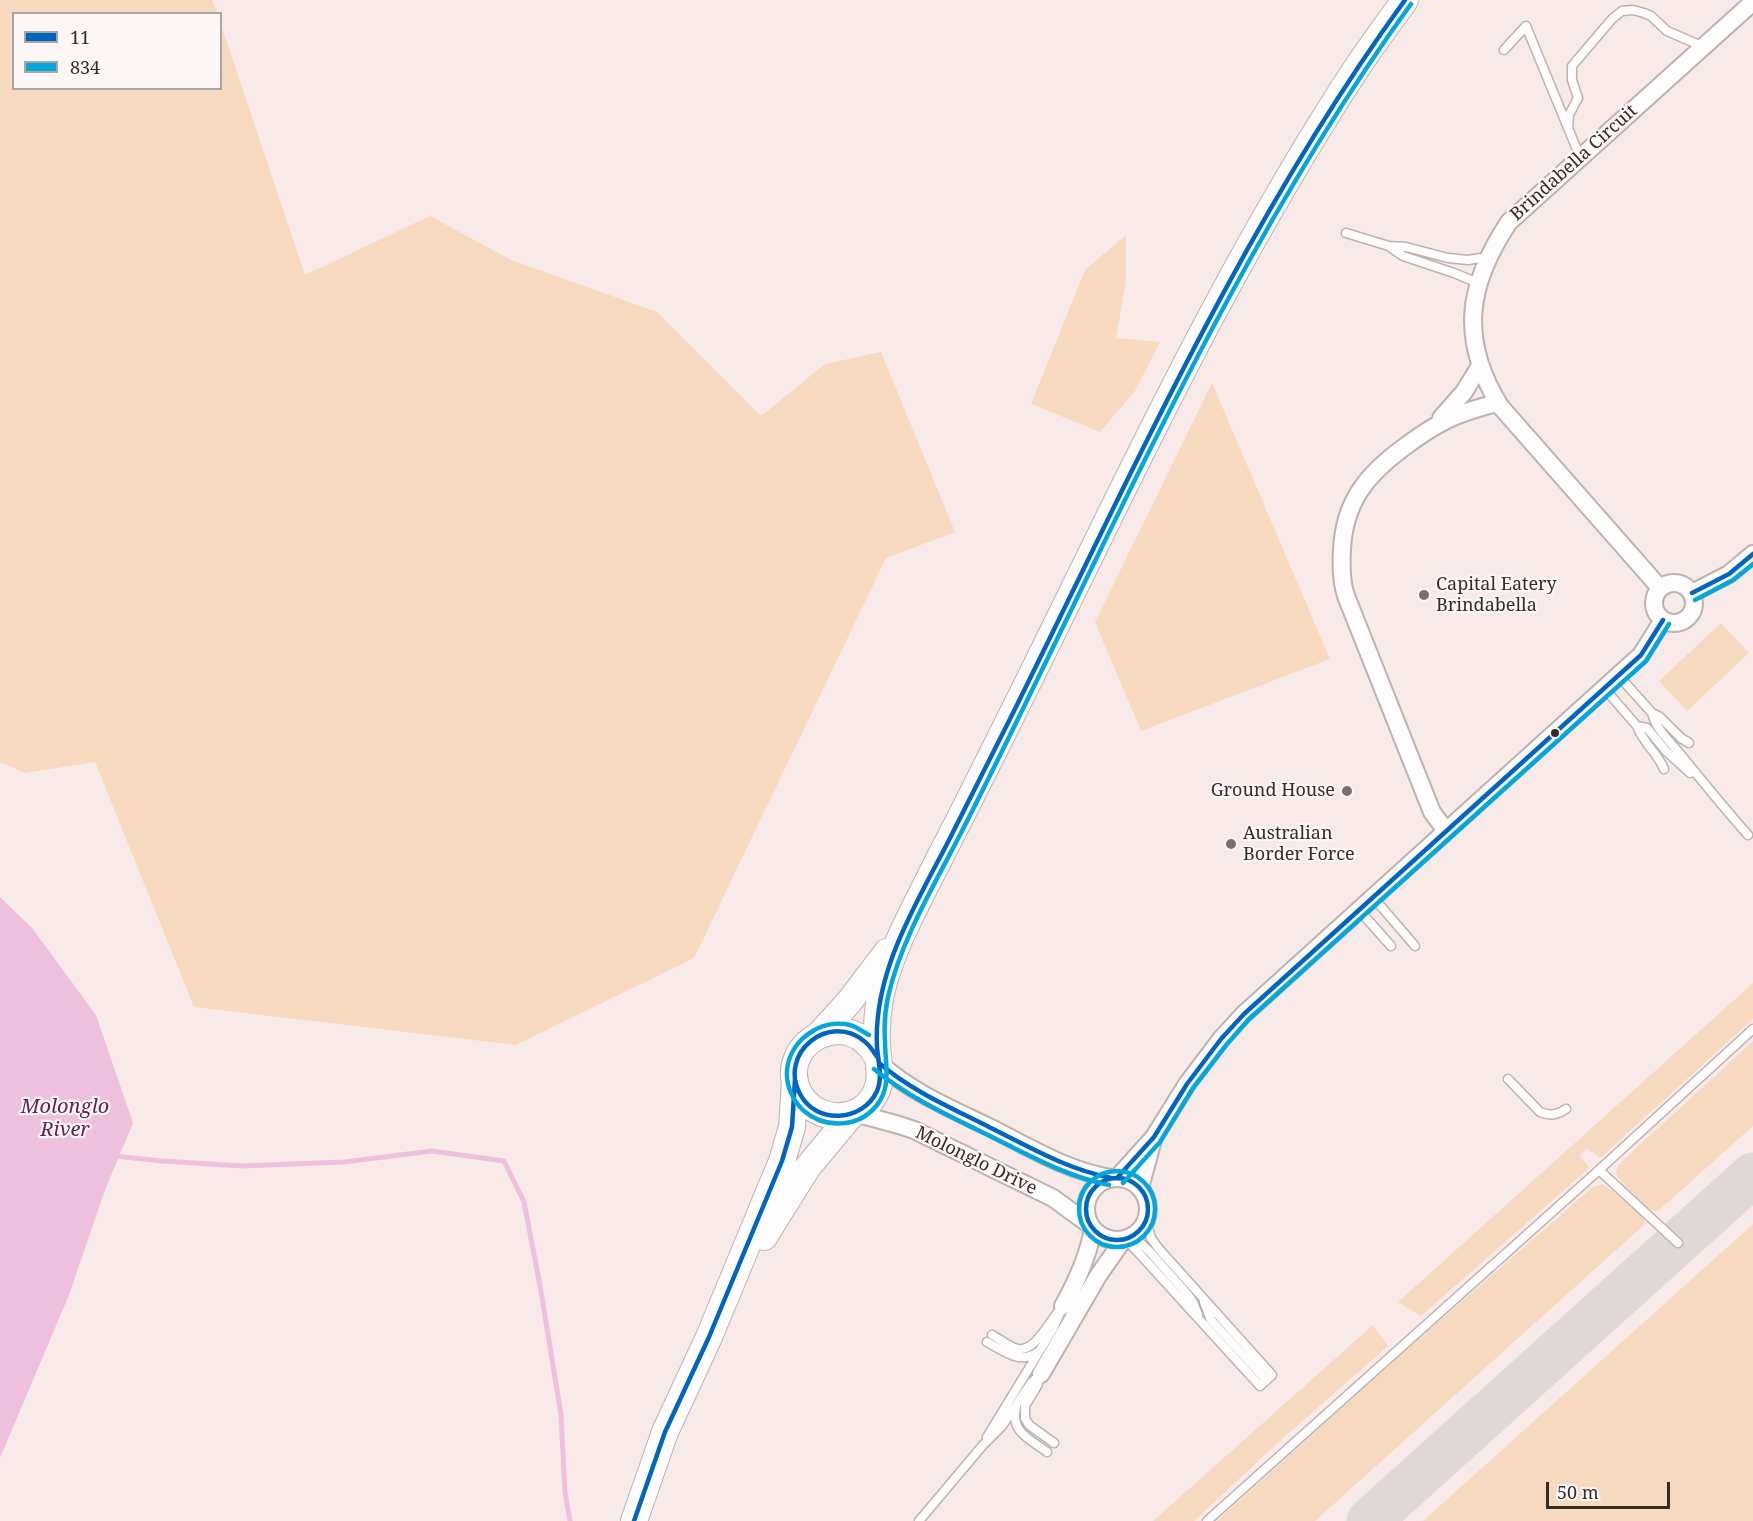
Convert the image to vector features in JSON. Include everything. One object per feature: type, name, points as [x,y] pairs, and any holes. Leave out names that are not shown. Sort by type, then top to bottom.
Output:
[{"type":"main road","points":[[795,1078],[799,1093],[804,1100],[815,1110],[829,1116],[853,1114],[874,1097],[880,1081],[878,1061],[881,995],[902,932],[995,751],[1143,448],[1203,332],[1311,140],[1359,65],[1405,0]]},
{"type":"main road","points":[[634,1521],[665,1432],[709,1337],[785,1152],[794,1118],[795,1070],[800,1053],[849,1002],[902,932]]},
{"type":"main road","points":[[819,1035],[836,1031],[853,1034],[868,1044],[878,1061]]},
{"type":"main road","points":[[709,1337],[763,1239],[802,1175],[853,1114]]},
{"type":"street","name":"Brindabella Circuit","points":[[1660,588],[1506,416],[1497,403],[1480,366],[1473,310],[1478,283],[1488,257],[1509,222],[1753,3]]},
{"type":"street","points":[[1446,831],[1431,812],[1346,596],[1341,570],[1342,537],[1346,520],[1358,493],[1379,467],[1432,426],[1456,402],[1480,366]]},
{"type":"street","points":[[1432,426],[1457,414],[1497,403]]},
{"type":"street","points":[[1692,593],[1729,574],[1753,554]]},
{"type":"street","points":[[1672,583],[1687,587],[1694,601],[1691,615],[1678,623],[1664,620],[1656,612],[1654,606],[1660,588],[1672,583]]},
{"type":"street","points":[[1114,1178],[1154,1137],[1187,1084],[1221,1039],[1244,1014],[1641,655],[1664,620]]},
{"type":"street","name":"Molonglo Drive","points":[[878,1061],[909,1087],[1066,1166],[1094,1175],[1114,1178]]},
{"type":"street","name":"Molonglo Drive","points":[[853,1114],[907,1127],[1053,1198],[1092,1227]]},
{"type":"street","points":[[1140,1188],[1154,1137]]},
{"type":"street","points":[[1041,1374],[1098,1276],[1127,1238],[1143,1227],[1146,1221],[1148,1203],[1140,1188],[1125,1179],[1114,1178],[1094,1188],[1086,1206],[1086,1216],[1092,1227],[1104,1237],[1116,1240],[1127,1238]]},
{"type":"street","points":[[1063,1306],[1089,1251],[1092,1227]]},
{"type":"lane","points":[[1568,128],[1569,115],[1578,98],[1572,80],[1572,66],[1619,13],[1630,10],[1644,13],[1651,16],[1667,31],[1704,47]]},
{"type":"lane","points":[[1504,51],[1526,26],[1580,157]]},
{"type":"lane","points":[[1346,233],[1389,246],[1406,247],[1456,259],[1488,257]]},
{"type":"lane","points":[[1389,246],[1403,256],[1478,283]]},
{"type":"lane","points":[[1618,675],[1652,713],[1660,717],[1689,743]]},
{"type":"lane","points":[[1604,688],[1637,726],[1641,735],[1659,757],[1664,769]]},
{"type":"lane","points":[[1652,713],[1654,722],[1702,783],[1748,835]]},
{"type":"lane","points":[[1637,726],[1647,729],[1666,751],[1702,783]]},
{"type":"lane","points":[[1373,897],[1415,946]]},
{"type":"lane","points":[[1359,910],[1391,946]]},
{"type":"lane","points":[[1207,1521],[1753,1029]]},
{"type":"lane","points":[[1508,1079],[1540,1113],[1554,1115],[1566,1109]]},
{"type":"lane","points":[[1599,1170],[1677,1243]]},
{"type":"lane","points":[[1127,1238],[1150,1252],[1188,1294],[1199,1319],[1266,1380],[1200,1294],[1154,1242],[1146,1221]]},
{"type":"lane","points":[[1043,1347],[1034,1355],[1022,1359],[1014,1356],[990,1338],[1017,1348],[1024,1348],[1034,1343],[1063,1306]]},
{"type":"lane","points":[[983,1445],[996,1420],[1043,1347],[1063,1306]]},
{"type":"lane","points":[[919,1521],[983,1445],[1002,1426],[1031,1383],[1041,1374]]},
{"type":"lane","points":[[1041,1374],[1025,1406],[1025,1418],[1029,1425],[1054,1443]]},
{"type":"lane","points":[[1017,1404],[1014,1415],[1017,1429],[1047,1452]]},
{"type":"shaded area","points":[[0,0],[212,0],[217,12],[12,12],[12,90],[222,90],[222,28],[305,275],[430,216],[511,260],[657,312],[761,416],[825,364],[881,352],[955,532],[886,558],[694,958],[516,1045],[194,1007],[95,762],[25,773],[0,762]]},
{"type":"shaded area","points":[[1126,235],[1126,281],[1116,338],[1160,342],[1135,391],[1100,432],[1031,404],[1085,270]]},
{"type":"shaded area","points":[[1212,383],[1330,659],[1141,731],[1095,622]]},
{"type":"shaded area","points":[[1721,623],[1749,653],[1687,711],[1659,681]]},
{"type":"shaded area","points":[[1753,983],[1753,1019],[1600,1158],[1587,1148],[1580,1155],[1589,1168],[1421,1316],[1398,1302]]},
{"type":"shaded area","points":[[1753,1041],[1753,1126],[1658,1211],[1648,1209],[1618,1178],[1616,1172],[1619,1164]]},
{"type":"shaded area","points":[[1602,1184],[1643,1218],[1645,1224],[1315,1521],[1217,1521],[1397,1358],[1593,1187]]},
{"type":"shaded area","points":[[1753,1224],[1753,1521],[1423,1521]]},
{"type":"shaded area","points":[[1373,1325],[1388,1346],[1283,1438],[1194,1521],[1153,1521]]},
{"type":"water","name":"Molonglo River","points":[[0,897],[32,928],[96,1015],[133,1123],[105,1190],[69,1295],[0,1458]]},
{"type":"waterway","points":[[114,1156],[242,1166],[344,1162],[432,1151],[504,1161],[524,1202],[541,1291],[561,1415],[565,1492],[570,1521]]},
{"type":"taxiway","points":[[1369,1521],[1753,1175]]},
{"type":"transit line","name":"11","points":[[878,1058],[866,1043],[850,1033],[836,1031],[823,1034],[811,1041],[801,1052],[796,1064],[795,1079],[800,1094],[807,1104],[817,1111],[839,1116],[861,1109],[877,1091],[880,1075],[877,1047],[878,1020],[882,993],[889,966],[910,915],[1194,347],[1293,170],[1347,84],[1405,0]]},
{"type":"transit line","name":"834","points":[[869,1035],[853,1026],[839,1024],[817,1029],[800,1041],[789,1060],[787,1077],[791,1093],[804,1111],[822,1121],[852,1122],[870,1113],[882,1098],[887,1074],[885,1025],[888,997],[901,954],[920,911],[963,829],[1171,407],[1226,303],[1283,201],[1345,101],[1411,4]]},
{"type":"transit line","name":"11","points":[[1692,593],[1729,574],[1753,554]]},
{"type":"transit line","name":"834","points":[[1695,600],[1733,580],[1753,564]]},
{"type":"transit line","name":"11","points":[[1117,1178],[1154,1137],[1187,1084],[1221,1039],[1244,1014],[1641,655],[1663,620]]},
{"type":"transit line","name":"834","points":[[1123,1183],[1160,1142],[1193,1088],[1249,1019],[1646,661],[1669,624]]},
{"type":"transit line","name":"11","points":[[879,1063],[919,1091],[1035,1150],[1079,1169],[1111,1178]]},
{"type":"transit line","name":"834","points":[[874,1069],[928,1105],[1031,1157],[1077,1176],[1109,1185]]},
{"type":"transit line","name":"11","points":[[634,1521],[665,1432],[709,1337],[782,1161],[792,1127],[795,1079]]},
{"type":"transit line","name":"834","points":[[1125,1171],[1138,1177],[1149,1188],[1155,1201],[1155,1209],[1153,1224],[1138,1241],[1125,1247],[1109,1247],[1096,1241],[1081,1224],[1079,1201],[1085,1188],[1102,1173],[1125,1171]]},
{"type":"transit line","name":"11","points":[[1117,1178],[1129,1180],[1139,1187],[1146,1197],[1148,1209],[1146,1221],[1139,1231],[1129,1238],[1117,1240],[1105,1238],[1095,1231],[1088,1221],[1086,1209],[1088,1197],[1095,1187],[1105,1180],[1117,1178]]},
{"type":"place","name":"Capital Eatery Brindabella","points":[[1424,595]]},
{"type":"place","name":"Ground House","points":[[1347,791]]},
{"type":"place","name":"Australian Border Force","points":[[1231,844]]}]
